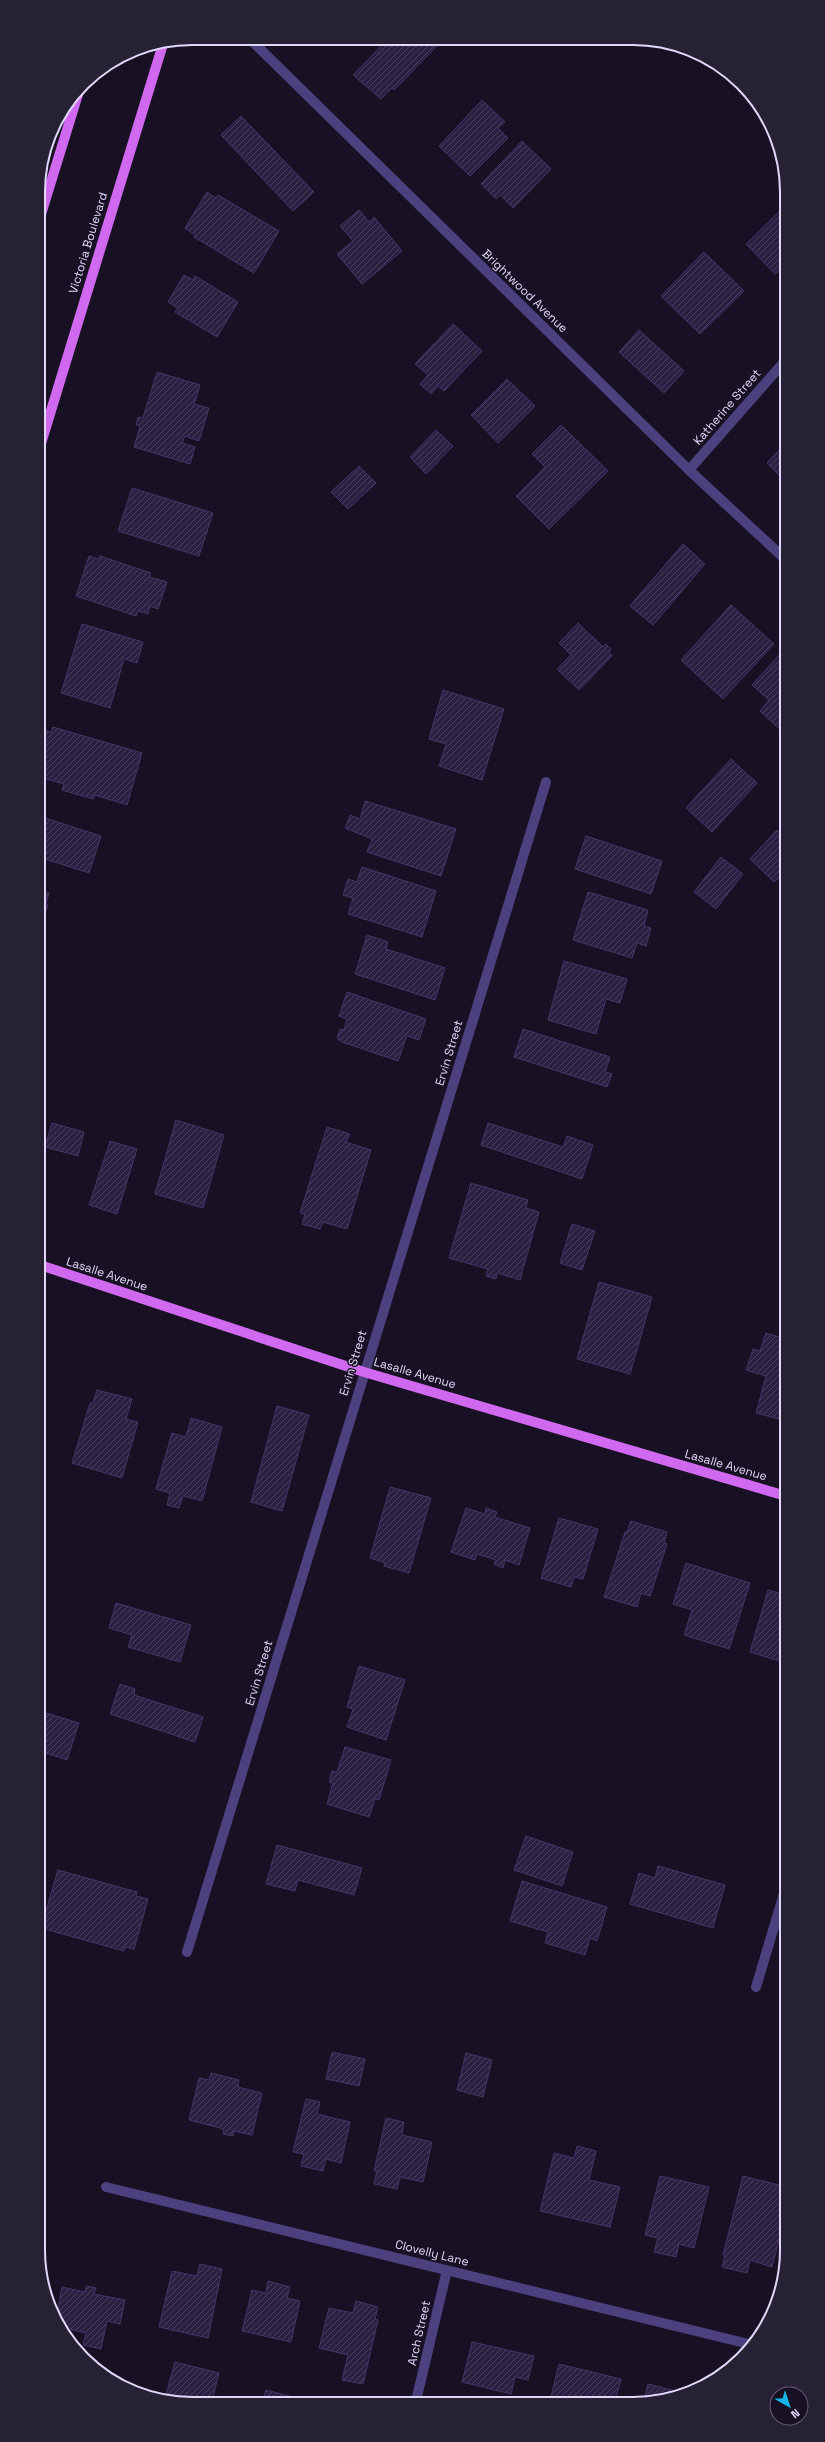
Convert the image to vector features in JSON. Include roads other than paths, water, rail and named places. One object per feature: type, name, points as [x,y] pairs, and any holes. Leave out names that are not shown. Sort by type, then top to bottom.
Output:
[{"type":"main road","name":"Victoria Boulevard","points":[[45,430],[162,48]]},
{"type":"main road","points":[[45,201],[76,102]]},
{"type":"main road","name":"Lasalle Avenue","points":[[45,1267],[364,1372],[780,1494]]},
{"type":"street","name":"Brightwood Avenue","points":[[256,45],[689,470],[780,555]]},
{"type":"street","name":"Katherine Street","points":[[689,470],[780,367]]},
{"type":"street","name":"Ervin Street","points":[[187,1952],[546,782]]},
{"type":"street","points":[[756,1987],[780,1907]]},
{"type":"street","name":"Clovelly Lane","points":[[106,2187],[747,2343]]},
{"type":"street","name":"Arch Street","points":[[417,2397],[447,2270]]}]
